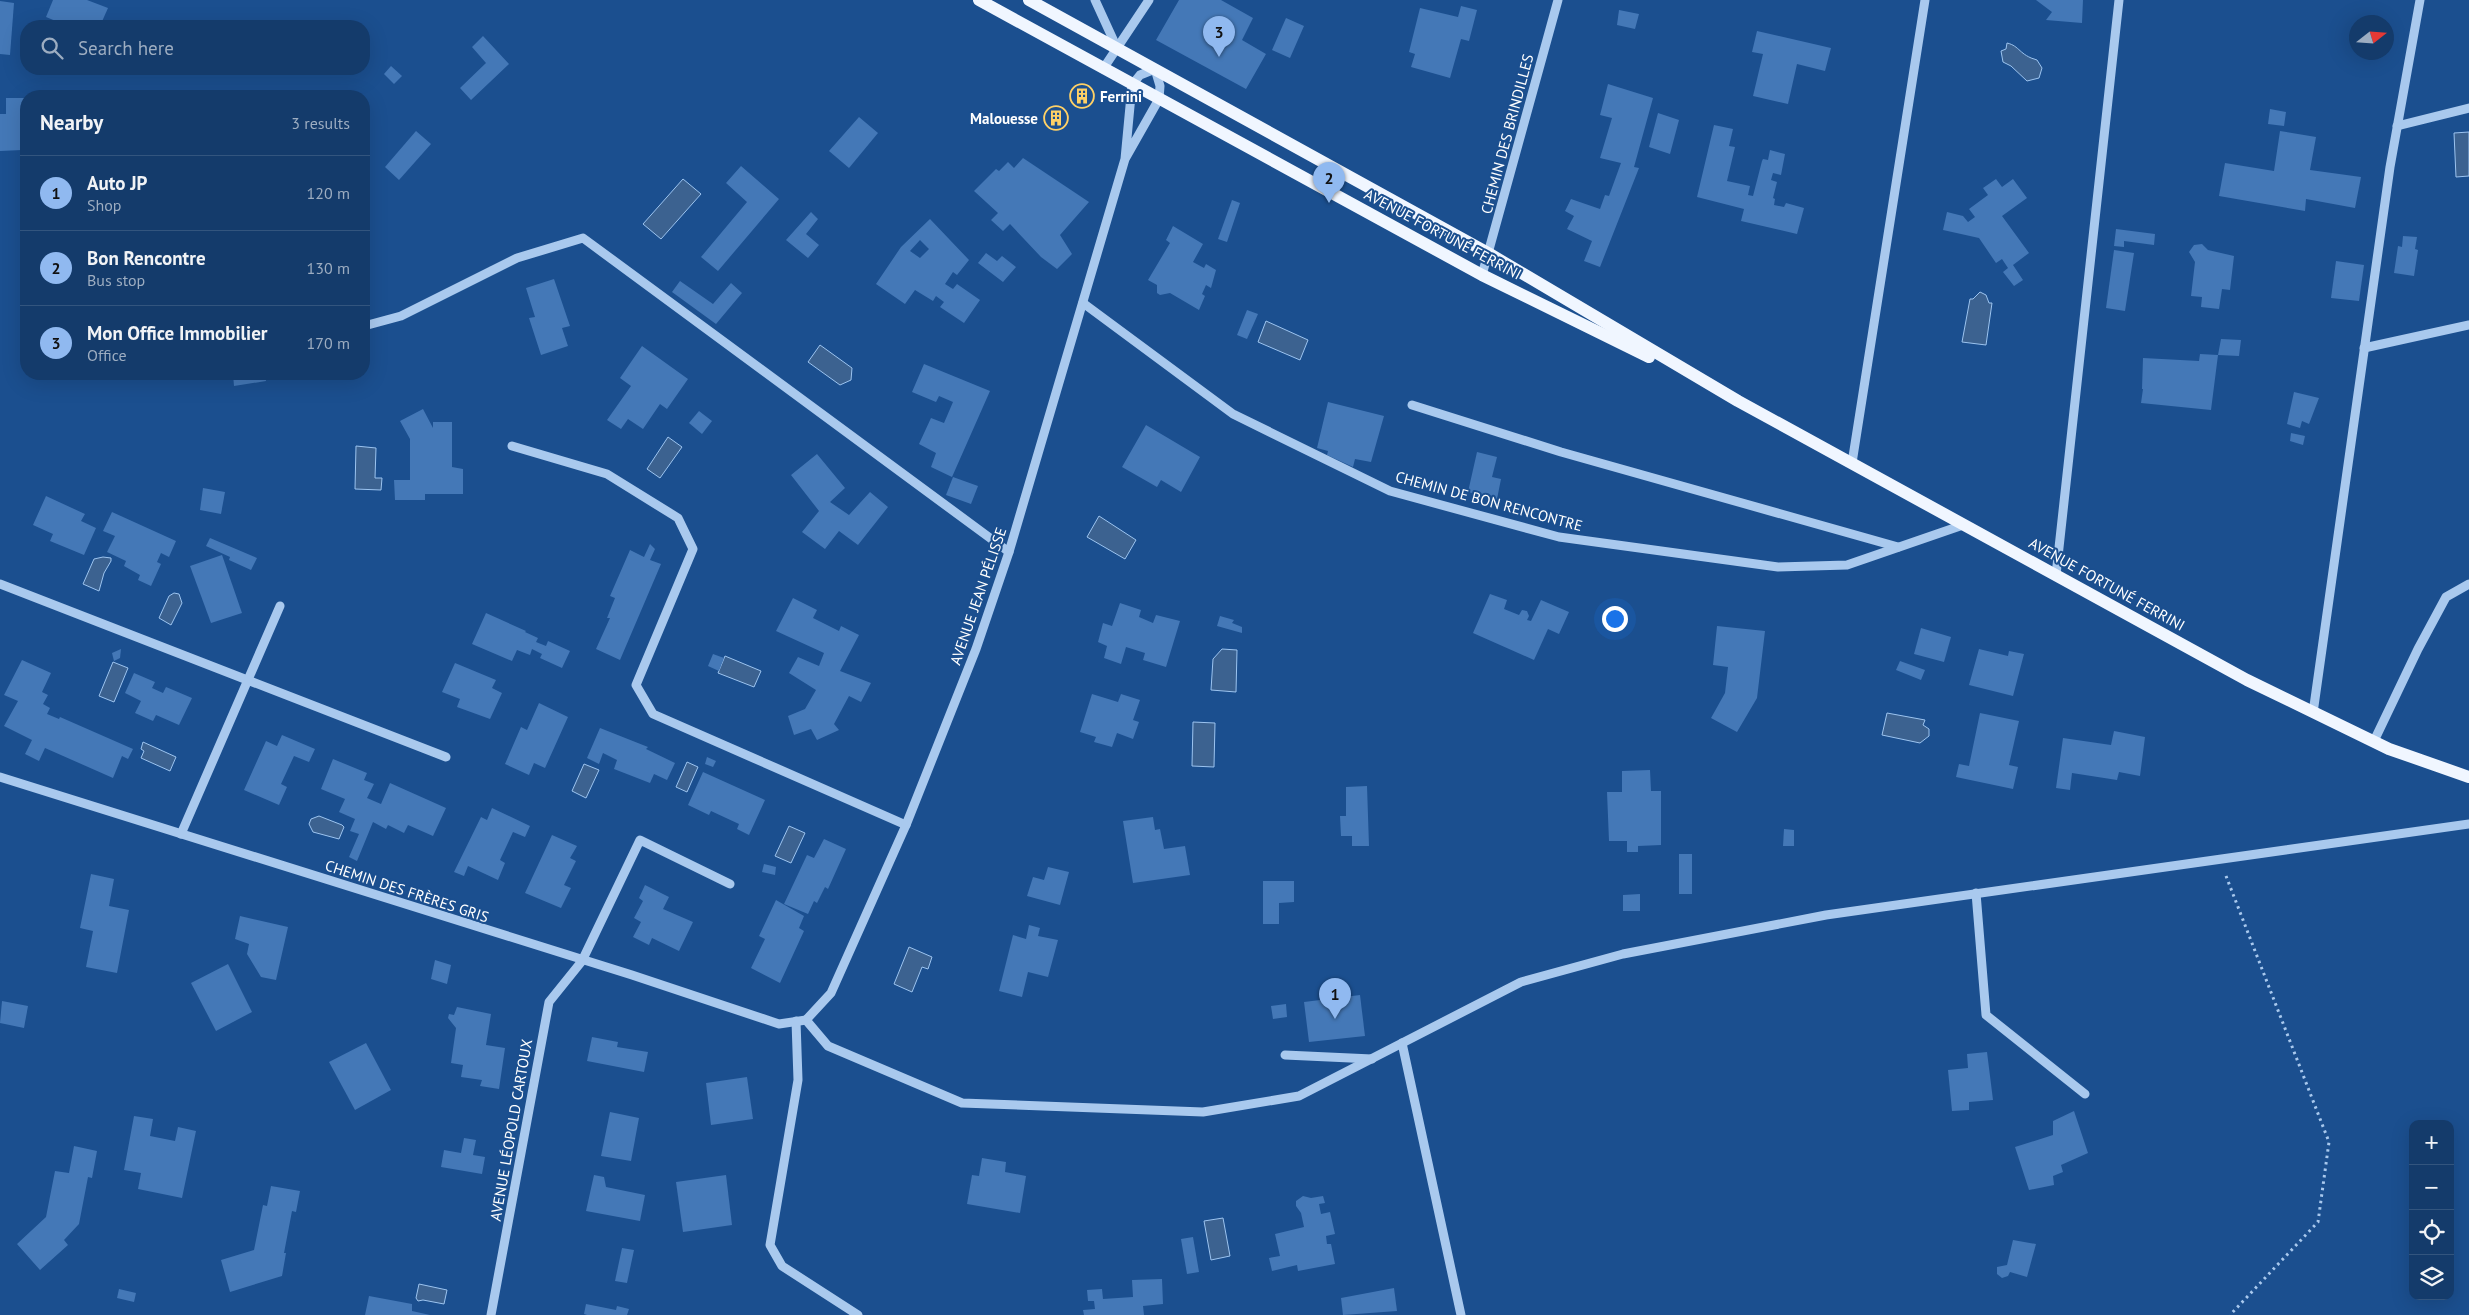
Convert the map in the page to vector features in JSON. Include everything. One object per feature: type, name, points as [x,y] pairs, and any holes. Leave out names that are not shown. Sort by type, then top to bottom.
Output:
[{"type":"main road","name":"AVENUE FORTUNÉ FERRINI","points":[[978,0],[1482,274],[1738,401]]},
{"type":"main road","name":"AVENUE FORTUNÉ FERRINI","points":[[1029,0],[1488,253],[1738,401],[2247,680],[2374,741],[2469,777]]},
{"type":"street","points":[[1095,0],[1117,48]]},
{"type":"street","points":[[1103,69],[1150,0]]},
{"type":"street","name":"CHEMIN DES BRINDILLES","points":[[1482,274],[1558,0]]},
{"type":"street","points":[[1852,463],[1925,0]]},
{"type":"street","points":[[2056,575],[2119,0]]},
{"type":"street","points":[[2314,713],[2364,348],[2397,126],[2420,0]]},
{"type":"street","points":[[1132,85],[1140,75],[1155,70],[1160,86],[1159,99]]},
{"type":"street","name":"AVENUE JEAN PÉLISSE","points":[[806,1020],[831,994],[906,825],[976,649],[1009,552],[1124,160],[1132,85]]},
{"type":"street","name":"AVENUE JEAN PÉLISSE","points":[[1124,160],[1159,99]]},
{"type":"street","points":[[2397,126],[2469,108]]},
{"type":"street","points":[[370,324],[401,316],[517,258],[583,238],[1009,552]]},
{"type":"street","name":"CHEMIN DE BON RENCONTRE","points":[[1082,302],[1233,414],[1390,491],[1559,537],[1778,567],[1847,565],[1963,525]]},
{"type":"street","points":[[2364,348],[2469,325]]},
{"type":"street","points":[[1412,405],[1561,452],[1898,547]]},
{"type":"street","points":[[512,446],[607,474],[678,518],[694,549],[636,685],[653,714],[906,825]]},
{"type":"street","points":[[0,584],[446,758]]},
{"type":"street","points":[[2374,741],[2418,649],[2446,597],[2469,584]]},
{"type":"street","points":[[181,834],[280,606]]},
{"type":"street","name":"CHEMIN DES FRÈRES GRIS","points":[[0,777],[779,1024],[806,1020]]},
{"type":"street","points":[[806,1020],[828,1046],[962,1102],[1204,1112],[1300,1096],[1521,982],[1623,954],[1826,915],[2469,824]]},
{"type":"street","name":"AVENUE LÉOPOLD CARTOUX","points":[[491,1315],[548,1002],[582,961],[640,840],[730,884]]},
{"type":"street","points":[[1976,893],[1986,1015],[2085,1094]]},
{"type":"street","points":[[796,1021],[798,1080],[770,1246],[782,1266],[858,1315]]},
{"type":"street","points":[[1402,1043],[1460,1315]]},
{"type":"street","points":[[1284,1055],[1372,1058]]},
{"type":"path","points":[[2219,858],[2329,1142],[2318,1222],[2230,1315]]},
{"type":"water","points":[[2007,43],[2037,60],[2042,68],[2039,78],[2027,81],[2011,66],[2003,62],[2001,51],[2006,49]]},
{"type":"water","points":[[2469,132],[2469,176],[2456,177],[2454,133]]},
{"type":"water","points":[[683,179],[701,194],[661,239],[643,224]]},
{"type":"water","points":[[1980,292],[1986,295],[1989,303],[1992,303],[1986,345],[1962,342],[1970,299],[1973,299]]},
{"type":"water","points":[[1266,321],[1308,340],[1300,360],[1258,342]]},
{"type":"water","points":[[820,345],[852,368],[851,380],[840,385],[808,362]]},
{"type":"water","points":[[668,437],[682,447],[660,478],[647,469]]},
{"type":"water","points":[[356,446],[376,448],[375,478],[382,478],[381,490],[355,489]]},
{"type":"water","points":[[1099,516],[1136,540],[1125,559],[1087,537]]},
{"type":"water","points":[[111,558],[111,561],[104,573],[99,591],[83,584],[94,559]]},
{"type":"water","points":[[174,593],[179,594],[182,603],[171,625],[159,618],[169,596]]},
{"type":"water","points":[[1222,649],[1237,650],[1236,692],[1211,690],[1213,659]]},
{"type":"water","points":[[725,656],[761,671],[754,687],[718,673]]},
{"type":"water","points":[[113,662],[128,668],[114,702],[99,696]]},
{"type":"water","points":[[1887,713],[1925,720],[1923,725],[1929,729],[1929,736],[1920,743],[1882,735]]},
{"type":"water","points":[[1193,722],[1215,723],[1214,767],[1192,766]]},
{"type":"water","points":[[143,742],[176,757],[170,771],[141,758],[144,751],[141,749]]},
{"type":"water","points":[[687,762],[698,767],[687,792],[676,787]]},
{"type":"water","points":[[584,764],[599,770],[586,798],[572,791]]},
{"type":"water","points":[[319,816],[344,827],[339,839],[313,832],[309,824],[311,819]]},
{"type":"water","points":[[789,826],[805,833],[791,863],[775,856]]},
{"type":"water","points":[[909,947],[932,957],[928,969],[922,967],[912,992],[894,984]]},
{"type":"water","points":[[1223,1218],[1230,1256],[1211,1260],[1204,1221]]},
{"type":"water","points":[[419,1284],[447,1290],[444,1304],[423,1300],[418,1301],[416,1298]]},
{"type":"building","points":[[53,0],[87,0],[108,8],[103,20],[53,20],[46,17]]},
{"type":"building","points":[[1179,0],[1221,0],[1253,18],[1242,40],[1266,54],[1246,89],[1156,40]]},
{"type":"building","points":[[2036,0],[2083,0],[2082,23],[2046,20],[2052,12]]},
{"type":"building","points":[[0,1],[14,3],[10,55],[0,54]]},
{"type":"building","points":[[1461,6],[1477,10],[1469,41],[1461,39],[1450,78],[1411,67],[1415,54],[1409,52],[1420,8],[1458,17]]},
{"type":"building","points":[[1619,10],[1639,14],[1635,29],[1617,25]]},
{"type":"building","points":[[1286,18],[1304,26],[1290,58],[1272,50]]},
{"type":"building","points":[[1757,31],[1831,48],[1825,71],[1797,64],[1788,104],[1753,96],[1763,54],[1752,52]]},
{"type":"building","points":[[483,36],[509,64],[471,100],[460,88],[486,63],[472,47]]},
{"type":"building","points":[[391,66],[402,76],[394,84],[384,74]]},
{"type":"building","points":[[1608,84],[1653,98],[1634,167],[1639,168],[1600,267],[1584,261],[1592,241],[1567,229],[1574,216],[1565,211],[1571,199],[1600,209],[1605,195],[1609,196],[1621,163],[1600,158],[1612,118],[1600,115]]},
{"type":"building","name":"Ferrini","points":[[1077,86],[1093,95],[1088,105],[1071,97]]},
{"type":"building","points":[[6,98],[20,98],[20,150],[0,151],[0,114],[6,114]]},
{"type":"building","points":[[2270,109],[2286,112],[2284,126],[2268,124]]},
{"type":"building","name":"Malouesse","points":[[1053,110],[1065,115],[1059,127],[1047,121]]},
{"type":"building","points":[[1658,113],[1679,120],[1670,154],[1649,147]]},
{"type":"building","points":[[859,117],[878,133],[849,168],[829,151]]},
{"type":"building","points":[[1714,125],[1733,129],[1729,146],[1735,147],[1727,181],[1750,186],[1748,195],[1753,196],[1762,161],[1763,159],[1768,160],[1770,150],[1785,154],[1781,175],[1773,173],[1771,180],[1777,182],[1773,198],[1775,199],[1774,205],[1784,207],[1786,203],[1804,208],[1797,234],[1741,221],[1744,209],[1697,197]]},
{"type":"building","points":[[416,131],[431,144],[399,180],[385,167]]},
{"type":"building","points":[[2280,131],[2316,137],[2310,170],[2361,177],[2355,208],[2306,199],[2305,211],[2219,196],[2225,163],[2274,171]]},
{"type":"building","points":[[1023,158],[1089,202],[1060,235],[1072,254],[1057,269],[1041,257],[1010,224],[1003,231],[991,220],[998,213],[974,191],[996,169],[999,171],[1008,162],[1014,168]]},
{"type":"building","points":[[741,166],[779,199],[718,271],[701,257],[747,202],[726,183]]},
{"type":"building","points":[[1996,179],[2002,187],[2013,179],[2027,198],[2002,216],[2029,253],[2013,265],[2023,280],[2014,286],[2003,272],[2008,268],[2002,259],[1996,263],[1979,238],[1943,230],[1947,212],[1963,216],[1968,222],[1975,217],[1969,209],[1988,195],[1983,188]]},
{"type":"building","points":[[1232,200],[1240,203],[1227,242],[1218,239]]},
{"type":"building","points":[[811,212],[818,219],[806,234],[819,245],[808,258],[786,240]]},
{"type":"building","points":[[930,219],[969,260],[957,275],[953,272],[945,284],[953,289],[957,284],[980,300],[964,323],[940,307],[944,302],[936,296],[933,301],[915,290],[905,304],[876,284],[901,247]],"holes":[[[920,240],[929,249],[920,258],[910,251]]]},
{"type":"building","points":[[1173,226],[1203,244],[1193,262],[1204,268],[1206,264],[1216,270],[1211,288],[1206,285],[1202,294],[1205,296],[1199,310],[1170,293],[1160,295],[1157,293],[1157,285],[1148,280],[1170,243],[1166,240]]},
{"type":"building","points":[[2116,229],[2155,234],[2154,245],[2124,241],[2124,247],[2114,246]]},
{"type":"building","points":[[2403,236],[2417,237],[2415,249],[2418,250],[2414,276],[2394,273],[2398,246],[2402,247]]},
{"type":"building","points":[[2202,244],[2208,250],[2234,256],[2230,290],[2222,289],[2219,309],[2201,307],[2202,297],[2191,296],[2195,262],[2189,252],[2194,245]]},
{"type":"building","points":[[2114,250],[2134,253],[2125,311],[2106,308]]},
{"type":"building","points":[[986,253],[997,261],[1002,256],[1016,267],[1003,282],[978,263]]},
{"type":"building","points":[[2336,261],[2364,265],[2359,301],[2331,298]]},
{"type":"building","points":[[554,279],[570,326],[562,328],[568,346],[541,355],[529,318],[535,317],[526,288]]},
{"type":"building","points":[[680,281],[713,304],[731,283],[742,293],[716,324],[672,292]]},
{"type":"building","points":[[1247,310],[1258,314],[1247,339],[1237,335]]},
{"type":"building","points":[[2221,339],[2241,340],[2239,356],[2218,355]]},
{"type":"building","points":[[642,346],[688,379],[667,409],[660,404],[643,429],[628,419],[621,429],[607,420],[631,386],[620,378]]},
{"type":"building","points":[[2200,354],[2218,355],[2211,410],[2141,403],[2143,358],[2199,361]]},
{"type":"building","points":[[924,364],[990,391],[952,477],[931,467],[936,453],[919,444],[931,418],[944,423],[953,402],[939,396],[936,402],[912,392]]},
{"type":"building","points":[[234,380],[266,380],[266,381],[234,386]]},
{"type":"building","points":[[2294,392],[2319,398],[2309,424],[2302,421],[2300,428],[2287,424]]},
{"type":"building","points":[[1328,402],[1384,416],[1371,462],[1355,459],[1353,467],[1327,455],[1328,451],[1317,448]]},
{"type":"building","points":[[423,409],[433,428],[433,422],[452,422],[452,467],[463,469],[463,494],[425,494],[425,500],[395,500],[394,480],[410,480],[410,439],[400,421]]},
{"type":"building","points":[[699,411],[712,421],[702,434],[689,423]]},
{"type":"building","points":[[1146,425],[1200,457],[1181,492],[1161,480],[1157,487],[1122,467]]},
{"type":"building","points":[[2291,433],[2305,436],[2303,445],[2290,441]]},
{"type":"building","points":[[1477,452],[1497,457],[1492,477],[1501,479],[1497,499],[1468,492]]},
{"type":"building","points":[[817,454],[845,488],[830,502],[849,515],[870,492],[888,507],[858,545],[839,531],[825,549],[802,532],[819,511],[791,475]]},
{"type":"building","points":[[953,477],[978,486],[971,504],[946,495]]},
{"type":"building","points":[[203,488],[225,492],[221,514],[200,510]]},
{"type":"building","points":[[46,496],[85,514],[81,521],[96,528],[84,555],[50,541],[53,534],[33,525]]},
{"type":"building","points":[[112,512],[176,541],[169,557],[161,553],[157,562],[161,564],[151,586],[138,580],[140,575],[124,566],[126,561],[107,552],[115,536],[103,531]]},
{"type":"building","points":[[210,538],[257,558],[251,570],[229,560],[230,557],[206,546]]},
{"type":"building","points":[[650,544],[655,549],[650,560],[661,564],[620,660],[596,649],[610,618],[607,618],[615,598],[610,596],[630,550],[644,557]]},
{"type":"building","points":[[222,555],[242,613],[211,623],[190,566]]},
{"type":"building","points":[[1490,594],[1507,600],[1504,609],[1519,615],[1522,610],[1527,611],[1529,616],[1527,620],[1531,621],[1541,600],[1569,612],[1559,634],[1548,629],[1534,660],[1473,633]]},
{"type":"building","points":[[793,598],[817,610],[813,618],[839,631],[841,626],[859,635],[840,671],[871,683],[861,702],[849,696],[834,724],[839,730],[817,740],[811,729],[794,735],[788,716],[805,709],[816,690],[789,673],[798,657],[819,666],[824,653],[776,631]]},
{"type":"building","points":[[1120,603],[1141,610],[1139,617],[1153,623],[1156,615],[1180,621],[1166,667],[1143,660],[1145,653],[1126,647],[1121,664],[1104,658],[1107,646],[1098,642],[1103,623],[1112,626]]},
{"type":"building","points":[[486,613],[526,631],[538,638],[536,642],[546,646],[548,641],[570,651],[562,668],[540,658],[542,654],[532,649],[530,655],[517,650],[512,661],[472,644]]},
{"type":"building","points":[[1220,616],[1234,620],[1232,623],[1242,627],[1242,633],[1217,626]]},
{"type":"building","points":[[1717,626],[1765,631],[1757,698],[1737,732],[1711,718],[1725,693],[1728,667],[1713,665]]},
{"type":"building","points":[[1921,628],[1951,637],[1944,662],[1914,654]]},
{"type":"building","points":[[121,649],[120,658],[114,661],[112,653]]},
{"type":"building","points":[[1979,649],[2008,656],[2009,651],[2024,654],[2013,696],[1969,685]]},
{"type":"building","points":[[713,654],[724,658],[719,671],[708,666]]},
{"type":"building","points":[[22,660],[51,673],[42,692],[48,695],[43,704],[50,708],[47,714],[59,719],[60,717],[133,749],[128,759],[122,756],[113,778],[45,748],[39,761],[25,754],[32,740],[4,726],[18,701],[4,695]]},
{"type":"building","points":[[1900,661],[1925,670],[1921,680],[1896,670]]},
{"type":"building","points":[[455,663],[496,680],[492,688],[502,693],[490,719],[457,707],[460,699],[442,692]]},
{"type":"building","points":[[134,673],[155,682],[152,688],[163,693],[166,687],[192,698],[179,725],[156,715],[153,721],[135,713],[141,701],[125,693]]},
{"type":"building","points":[[1092,694],[1118,702],[1121,694],[1140,700],[1133,720],[1139,722],[1133,739],[1117,733],[1112,747],[1094,742],[1096,737],[1080,732]]},
{"type":"building","points":[[539,703],[568,717],[545,768],[534,763],[529,775],[505,764],[521,727],[527,730]]},
{"type":"building","points":[[1980,713],[2019,721],[2009,765],[2018,767],[2013,789],[1956,777],[1959,764],[1969,766]]},
{"type":"building","points":[[600,728],[648,747],[646,749],[675,763],[667,780],[654,774],[650,783],[614,769],[617,760],[603,753],[599,764],[587,758]]},
{"type":"building","points":[[2114,731],[2145,737],[2140,776],[2119,772],[2117,780],[2072,773],[2070,790],[2056,788],[2063,738],[2111,745]]},
{"type":"building","points":[[282,735],[315,749],[309,762],[294,756],[281,784],[287,787],[279,805],[244,790],[266,741],[277,746]]},
{"type":"building","points":[[707,757],[716,761],[713,767],[705,764]]},
{"type":"building","points":[[333,759],[367,773],[364,780],[374,784],[367,798],[381,804],[390,783],[446,808],[433,836],[408,825],[404,833],[388,825],[386,829],[373,822],[357,861],[349,857],[359,834],[350,831],[355,819],[339,812],[345,799],[321,789]]},
{"type":"building","points":[[1650,770],[1651,791],[1661,791],[1661,845],[1638,846],[1638,852],[1627,852],[1627,841],[1609,841],[1607,792],[1622,792],[1622,771]]},
{"type":"building","points":[[703,772],[765,800],[749,835],[737,829],[739,824],[711,811],[709,815],[688,805]]},
{"type":"building","points":[[1367,786],[1369,846],[1352,846],[1352,836],[1341,836],[1340,816],[1346,816],[1346,787]]},
{"type":"building","points":[[492,808],[530,826],[525,837],[513,832],[500,860],[505,863],[498,880],[468,866],[464,876],[454,872],[481,817],[487,820]]},
{"type":"building","points":[[1153,817],[1155,830],[1160,829],[1164,849],[1185,846],[1190,875],[1133,883],[1123,821]]},
{"type":"building","points":[[1784,829],[1794,830],[1794,846],[1783,846]]},
{"type":"building","points":[[552,835],[577,846],[570,858],[576,861],[564,885],[571,888],[561,908],[525,893]]},
{"type":"building","points":[[824,839],[846,849],[828,889],[825,887],[817,903],[814,901],[808,914],[784,904],[807,855],[814,858]]},
{"type":"building","points":[[1679,854],[1692,854],[1692,894],[1679,894]]},
{"type":"building","points":[[764,864],[776,867],[775,875],[762,872]]},
{"type":"building","points":[[1048,867],[1069,872],[1060,905],[1027,896],[1033,877],[1044,880]]},
{"type":"building","points":[[91,874],[114,879],[109,906],[129,910],[117,973],[86,967],[93,931],[80,928]]},
{"type":"building","points":[[1263,881],[1294,881],[1294,902],[1279,903],[1279,924],[1263,924]]},
{"type":"building","points":[[645,885],[669,897],[663,909],[693,922],[679,951],[652,938],[649,945],[633,937],[641,922],[634,918],[643,901],[639,898]]},
{"type":"building","points":[[1640,894],[1640,911],[1623,911],[1623,895]]},
{"type":"building","points":[[776,900],[804,916],[799,928],[804,931],[780,983],[751,968],[765,939],[759,936]]},
{"type":"building","points":[[240,916],[288,927],[276,980],[261,977],[247,954],[249,944],[235,939]]},
{"type":"building","points":[[1029,925],[1040,928],[1038,936],[1058,940],[1048,977],[1028,972],[1022,997],[999,991],[1013,935],[1026,939]]},
{"type":"building","points":[[435,960],[451,965],[447,984],[431,979]]},
{"type":"building","points":[[228,964],[252,1012],[216,1031],[191,983]]},
{"type":"building","points":[[1360,995],[1365,1036],[1309,1042],[1304,1002]]},
{"type":"building","points":[[2,1001],[28,1006],[24,1028],[0,1023]]},
{"type":"building","points":[[1286,1004],[1287,1017],[1273,1019],[1271,1006]]},
{"type":"building","points":[[457,1007],[491,1014],[486,1045],[505,1048],[499,1089],[480,1086],[482,1080],[461,1077],[463,1065],[451,1063],[456,1028],[448,1018],[449,1014],[454,1015]]},
{"type":"building","points":[[592,1037],[618,1042],[617,1047],[648,1052],[644,1072],[587,1061]]},
{"type":"building","points":[[366,1043],[391,1090],[355,1110],[329,1062]]},
{"type":"building","points":[[1987,1052],[1993,1100],[1969,1102],[1969,1110],[1952,1111],[1948,1070],[1968,1068],[1967,1054]]},
{"type":"building","points":[[747,1077],[753,1119],[711,1125],[706,1083]]},
{"type":"building","points":[[2074,1111],[2088,1153],[2061,1165],[2063,1172],[2053,1176],[2054,1185],[2029,1190],[2015,1147],[2053,1135],[2053,1121]]},
{"type":"building","points":[[610,1112],[639,1118],[631,1161],[601,1156]]},
{"type":"building","points":[[134,1116],[153,1119],[150,1136],[175,1141],[178,1127],[196,1131],[182,1198],[138,1189],[141,1173],[124,1170]]},
{"type":"building","points":[[464,1138],[476,1140],[473,1155],[485,1157],[482,1174],[441,1167],[444,1150],[461,1153]]},
{"type":"building","points":[[74,1146],[97,1151],[92,1178],[88,1177],[79,1224],[64,1240],[68,1245],[40,1270],[17,1244],[46,1217],[55,1171],[69,1173]]},
{"type":"building","points":[[982,1158],[1006,1162],[1005,1172],[1026,1176],[1020,1213],[967,1204],[972,1175],[979,1176]]},
{"type":"building","points":[[594,1175],[604,1177],[606,1187],[645,1195],[640,1221],[586,1211]]},
{"type":"building","points":[[726,1175],[732,1225],[683,1232],[676,1182]]},
{"type":"building","points":[[271,1186],[300,1191],[296,1212],[292,1211],[284,1253],[286,1253],[282,1276],[230,1292],[221,1260],[254,1250],[263,1205],[267,1206]]},
{"type":"building","points":[[1303,1196],[1311,1198],[1323,1196],[1325,1203],[1319,1204],[1321,1214],[1330,1212],[1335,1234],[1326,1236],[1327,1244],[1331,1244],[1335,1264],[1298,1271],[1297,1265],[1272,1271],[1269,1258],[1280,1256],[1275,1234],[1304,1227],[1301,1213],[1296,1206],[1296,1201]]},
{"type":"building","points":[[1193,1237],[1199,1272],[1187,1274],[1181,1239]]},
{"type":"building","points":[[2013,1240],[2036,1244],[2027,1277],[2010,1272],[2008,1276],[2002,1278],[1997,1274],[1997,1267],[2007,1265]]},
{"type":"building","points":[[622,1248],[634,1250],[627,1283],[615,1281]]},
{"type":"building","points":[[1162,1279],[1163,1304],[1143,1306],[1144,1315],[1084,1315],[1083,1310],[1095,1309],[1094,1301],[1088,1301],[1087,1290],[1102,1289],[1103,1299],[1133,1297],[1132,1280]]},
{"type":"building","points":[[1394,1288],[1397,1311],[1343,1315],[1341,1298]]},
{"type":"building","points":[[119,1289],[136,1293],[134,1302],[117,1298]]},
{"type":"building","points":[[369,1296],[412,1304],[412,1311],[430,1315],[365,1315]]},
{"type":"building","points":[[586,1304],[616,1310],[617,1306],[629,1309],[627,1315],[587,1315],[584,1314]]},
{"type":"place","name":"Mon Office Immobilier","points":[[1219,57]]},
{"type":"place","name":"Ferrini","points":[[1082,96]]},
{"type":"place","name":"Malouesse","points":[[1056,118]]},
{"type":"place","name":"Bon Rencontre","points":[[1329,203]]},
{"type":"place","name":"Auto JP","points":[[1335,1019]]}]
